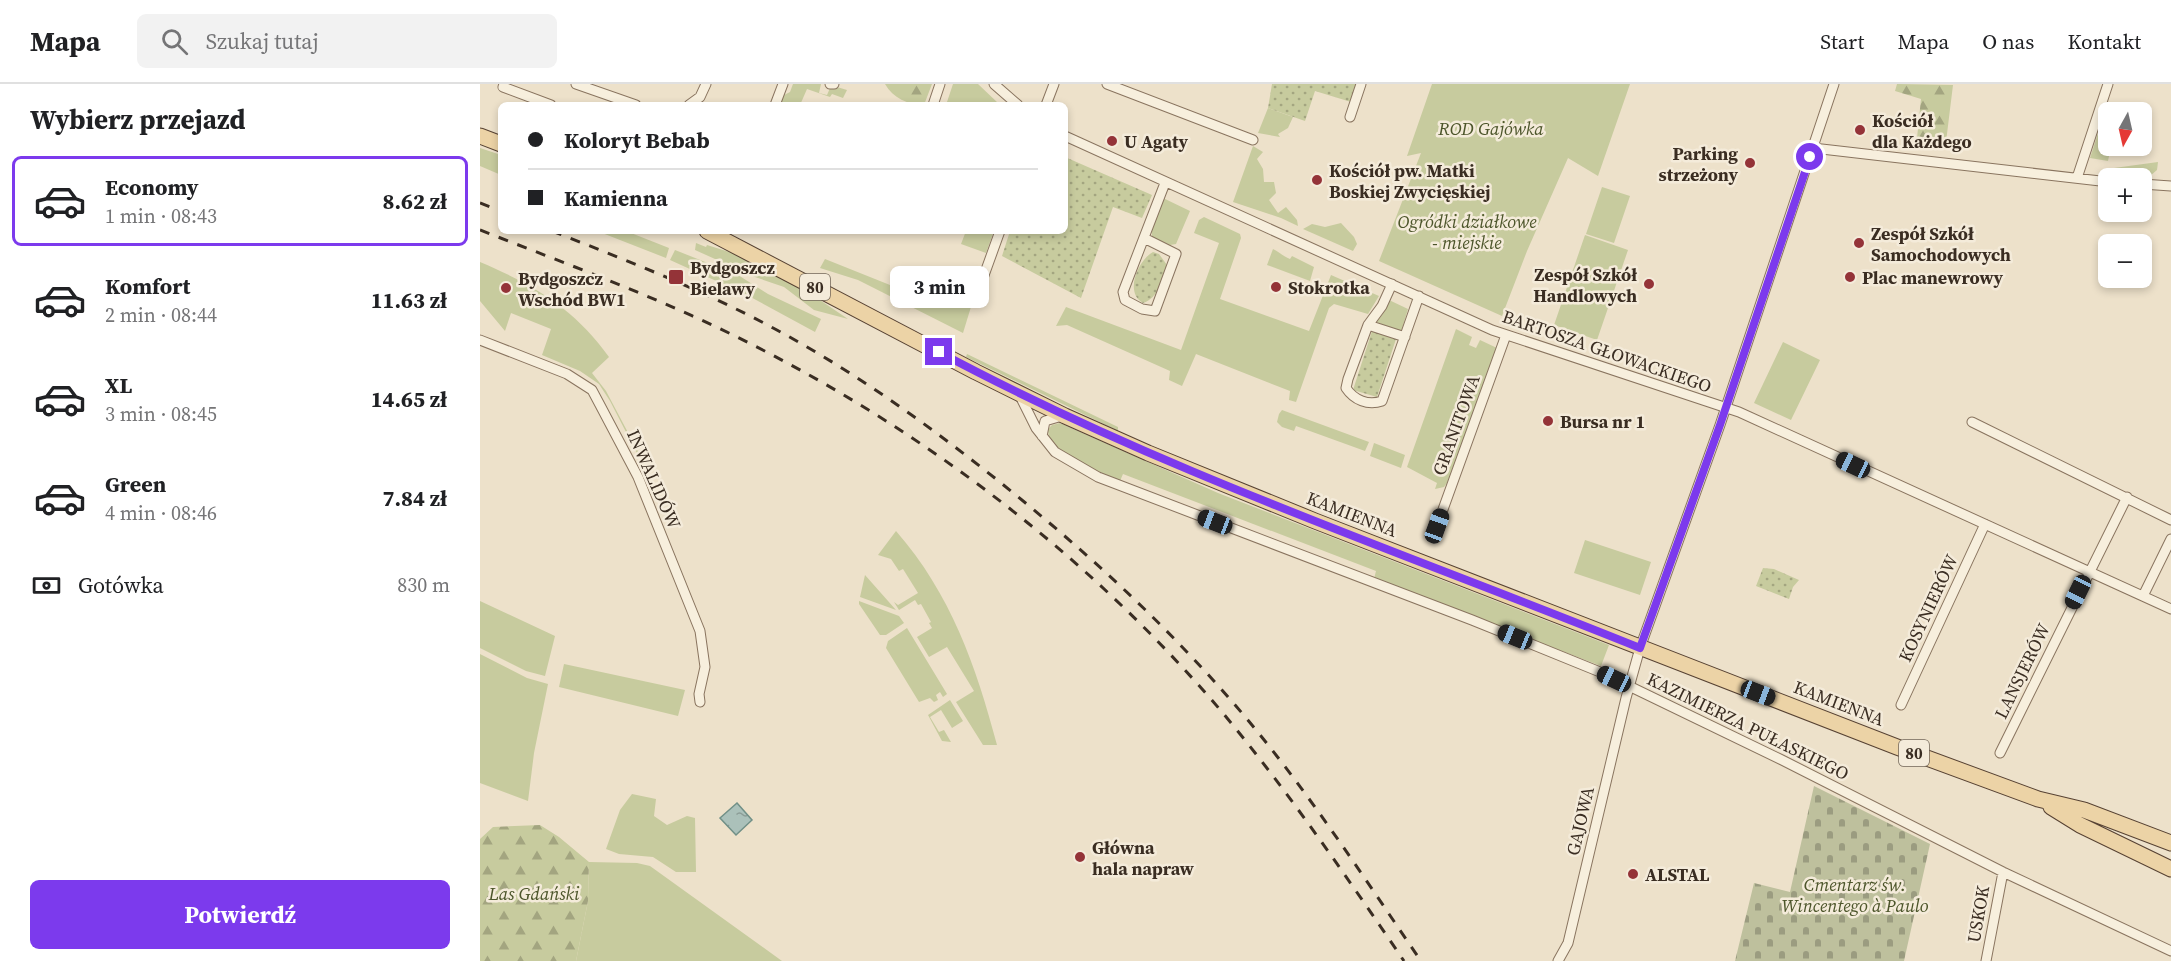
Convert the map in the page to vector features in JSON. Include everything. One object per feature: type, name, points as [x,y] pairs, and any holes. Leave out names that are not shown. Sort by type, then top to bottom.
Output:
[{"type":"main road","points":[[480,136],[498,143]]},
{"type":"main road","name":"KAMIENNA","points":[[713,234],[1019,393],[1148,453],[1640,648],[2038,799],[2084,810],[2171,843]]},
{"type":"main road","name":"KAMIENNA","points":[[2038,799],[2080,825],[2171,869]]},
{"type":"street","points":[[504,84],[503,87],[543,102]]},
{"type":"street","points":[[576,84],[627,102]]},
{"type":"street","points":[[693,102],[700,97],[706,84]]},
{"type":"street","points":[[776,102],[783,84]]},
{"type":"street","points":[[934,102],[940,84]]},
{"type":"street","points":[[994,84],[1015,102]]},
{"type":"street","points":[[1047,102],[1054,84]]},
{"type":"street","points":[[1107,84],[1253,140]]},
{"type":"street","points":[[1350,117],[1361,84]]},
{"type":"street","points":[[1640,648],[1725,408],[1834,84]]},
{"type":"street","points":[[2077,178],[2108,84]]},
{"type":"street","name":"BARTOSZA GŁOWACKIEGO","points":[[1068,137],[1506,335],[1739,412],[2171,609]]},
{"type":"street","points":[[1813,148],[2098,181]]},
{"type":"street","points":[[1144,238],[1176,254],[1155,310],[1142,309],[1125,300],[1123,292],[1165,183]]},
{"type":"street","points":[[2152,185],[2171,186]]},
{"type":"street","points":[[978,292],[999,234]]},
{"type":"street","points":[[1392,284],[1382,306],[1368,325],[1348,378],[1346,388],[1352,396],[1374,403],[1382,401],[1419,296]]},
{"type":"street","points":[[1368,325],[1404,337]]},
{"type":"street","name":"GRANITOWA","points":[[1437,526],[1506,335]]},
{"type":"street","name":"INWALIDÓW","points":[[480,340],[580,381],[592,390],[638,477],[700,631],[705,667],[699,694],[700,702]]},
{"type":"street","name":"KAZIMIERZA PUŁASKIEGO","points":[[1019,393],[1042,436],[1054,452],[1098,477],[1472,620],[1629,686],[1782,760],[2002,872],[2171,951]]},
{"type":"street","points":[[1042,436],[1042,425],[1045,421],[1065,416]]},
{"type":"street","points":[[1972,422],[2171,520]]},
{"type":"street","name":"LANSJERÓW","points":[[2000,753],[2127,497]]},
{"type":"street","name":"KOSYNIERÓW","points":[[1901,705],[1985,524]]},
{"type":"street","points":[[2143,596],[2171,539]]},
{"type":"street","name":"GAJOWA","points":[[1558,961],[1568,944],[1640,648]]},
{"type":"street","name":"USKOK","points":[[1986,961],[2002,872]]},
{"type":"green space","points":[[793,84],[821,84],[819,93],[827,95],[830,88],[837,87],[847,90],[843,98],[832,94],[830,97],[807,89],[801,102],[778,102],[780,97],[790,92]]},
{"type":"green space","points":[[885,84],[932,84],[925,102],[907,102],[892,93]]},
{"type":"green space","points":[[953,84],[978,84],[997,102],[947,102]]},
{"type":"green space","points":[[1272,84],[1357,84],[1351,102],[1315,91],[1305,121],[1268,108]]},
{"type":"green space","points":[[1432,84],[1630,84],[1598,176],[1568,158],[1527,251],[1502,316],[1379,261],[1421,153],[1407,156]]},
{"type":"green space","points":[[1897,84],[1953,85],[1946,142],[1917,138],[1921,99],[1895,91]]},
{"type":"green space","points":[[1268,108],[1293,117],[1288,128],[1278,134],[1280,137],[1258,133]]},
{"type":"green space","points":[[2098,133],[2098,156],[2109,156],[2108,161],[2090,158]]},
{"type":"green space","points":[[1253,146],[1263,152],[1257,159],[1263,169],[1264,182],[1274,182],[1276,193],[1269,200],[1278,213],[1286,207],[1297,220],[1298,226],[1233,202]]},
{"type":"green space","points":[[480,148],[498,154],[498,174],[480,166]]},
{"type":"green space","points":[[1068,158],[1152,195],[1142,218],[1113,207],[1081,298],[1002,256],[1009,234],[1068,234]]},
{"type":"green space","points":[[2158,162],[2157,170],[2152,174],[2152,168],[2114,168]]},
{"type":"green space","points":[[1602,187],[1630,196],[1614,243],[1586,234]]},
{"type":"green space","points":[[1163,198],[1190,211],[1176,244],[1170,245],[1152,237],[1152,226]]},
{"type":"green space","points":[[1204,217],[1240,234],[1241,238],[1220,299],[1309,331],[1331,275],[1379,296],[1368,314],[1334,304],[1329,308],[1296,402],[1289,400],[1290,391],[1196,354],[1182,386],[1169,380],[1170,371],[1067,325],[1056,326],[1066,307],[1181,350],[1219,243],[1194,233],[1199,220]]},
{"type":"green space","points":[[1341,223],[1354,237],[1357,244],[1353,251],[1303,229],[1312,224],[1325,227]]},
{"type":"green space","points":[[605,234],[634,234],[669,248],[666,258]]},
{"type":"green space","points":[[965,234],[993,234],[986,253],[961,244]]},
{"type":"green space","points":[[1585,235],[1628,250],[1597,340],[1554,325]]},
{"type":"green space","points":[[696,243],[739,255],[811,294],[848,319],[814,310],[784,287],[755,277],[695,250]]},
{"type":"green space","points":[[1273,249],[1287,258],[1290,259],[1292,256],[1314,267],[1310,281],[1267,265]]},
{"type":"green space","points":[[675,250],[738,275],[768,294],[821,319],[815,332],[745,294],[670,260]]},
{"type":"green space","points":[[1153,252],[1159,254],[1167,265],[1153,297],[1143,303],[1134,292],[1135,277],[1142,262]]},
{"type":"green space","points":[[825,259],[915,295],[921,283],[966,303],[970,295],[974,297],[963,333],[858,280],[820,268]]},
{"type":"green space","points":[[480,262],[518,280],[552,300],[567,311],[596,340],[609,357],[592,373],[606,391],[643,461],[653,463],[651,466],[641,461],[599,384],[580,371],[542,355],[551,329],[511,313],[505,331],[480,301]]},
{"type":"green space","points":[[1389,300],[1408,309],[1401,332],[1376,322]]},
{"type":"green space","points":[[1456,329],[1472,337],[1469,345],[1476,348],[1480,340],[1497,348],[1447,483],[1444,487],[1435,489],[1437,483],[1407,467]]},
{"type":"green space","points":[[1372,331],[1396,339],[1377,397],[1353,390]]},
{"type":"green space","points":[[1783,342],[1820,360],[1791,420],[1754,403]]},
{"type":"green space","points":[[967,354],[1118,427],[1118,431],[966,357]]},
{"type":"green space","points":[[1282,410],[1369,442],[1365,451],[1296,426],[1294,431],[1282,427],[1277,422]]},
{"type":"green space","points":[[1060,423],[1218,493],[1609,645],[1601,666],[1374,579],[1376,571],[1123,474],[1120,481],[1076,461],[1056,446],[1050,438],[1048,429]]},
{"type":"green space","points":[[1374,443],[1405,455],[1401,468],[1370,456]]},
{"type":"green space","points":[[896,531],[932,580],[947,606],[970,659],[997,745],[983,745],[956,702],[974,691],[947,647],[929,657],[917,637],[932,628],[921,604],[918,605],[915,600],[899,610],[894,602],[898,605],[918,593],[903,569],[899,571],[891,559],[878,555]]},
{"type":"green space","points":[[1585,540],[1651,562],[1640,595],[1574,573]]},
{"type":"green space","points":[[1763,568],[1774,569],[1799,580],[1793,587],[1789,599],[1756,586]]},
{"type":"green space","points":[[865,575],[896,610],[860,597]]},
{"type":"green space","points":[[480,601],[555,636],[545,676],[526,671],[480,648]]},
{"type":"green space","points":[[859,601],[899,616],[904,623],[886,635],[880,635]]},
{"type":"green space","points":[[907,628],[947,694],[943,697],[940,692],[936,695],[938,700],[934,702],[930,698],[919,702],[886,648],[888,641]]},
{"type":"green space","points":[[480,654],[527,678],[548,684],[534,753],[528,801],[480,783]]},
{"type":"green space","points":[[564,664],[685,690],[678,716],[559,687]]},
{"type":"green space","points":[[950,700],[963,721],[952,728],[941,710],[930,717],[939,732],[944,730],[951,742],[942,741],[928,715]]},
{"type":"green space","name":"Cmentarz św. Wincentego à Paulo","points":[[1814,786],[1930,844],[1904,961],[1735,961],[1754,883],[1790,892]]},
{"type":"green space","points":[[632,794],[656,799],[654,816],[667,825],[687,816],[695,818],[696,872],[676,872],[653,857],[619,854],[606,849],[620,810]]},
{"type":"green space","name":"Las Gdański","points":[[540,825],[559,837],[589,862],[588,901],[576,961],[480,961],[480,839],[493,827]]},
{"type":"green space","points":[[589,862],[637,863],[650,866],[782,961],[576,961],[588,901]]},
{"type":"water","points":[[737,803],[752,820],[736,835],[720,818]]},
{"type":"railway","points":[[480,203],[498,210]]},
{"type":"railway","points":[[480,230],[652,298],[753,345],[819,380],[883,419],[1006,505],[1119,603],[1172,656],[1222,712],[1293,803],[1404,961]]},
{"type":"railway","points":[[560,234],[693,289],[805,346],[863,382],[919,421],[1032,508],[1091,559],[1176,640],[1229,698],[1281,761],[1421,961]]},
{"type":"place","name":"Kościół dla Każdego","points":[[1860,130]]},
{"type":"place","name":"U Agaty","points":[[1112,141]]},
{"type":"place","name":"Parking strzeżony","points":[[1750,163]]},
{"type":"place","name":"Kościół pw. Matki Boskiej Zwycięskiej","points":[[1317,180]]},
{"type":"place","name":"Zespół Szkół Samochodowych","points":[[1859,243]]},
{"type":"place","name":"Bydgoszcz Bielawy","points":[[676,277]]},
{"type":"place","name":"Plac manewrowy","points":[[1850,277]]},
{"type":"place","name":"Zespół Szkół Handlowych","points":[[1649,284]]},
{"type":"place","name":"Stokrotka","points":[[1276,287]]},
{"type":"place","name":"Bydgoszcz Wschód BW1","points":[[506,288]]},
{"type":"place","name":"Bursa nr 1","points":[[1548,421]]},
{"type":"place","name":"Główna hala napraw","points":[[1080,857]]},
{"type":"place","name":"ALSTAL","points":[[1633,874]]},
{"type":"route","points":[[939,352],[1065,416],[1148,453],[1640,648],[1720,425],[1810,157]]},
{"type":"park label","name":"ROD Gajówka","points":[[1491,128]]},
{"type":"park label","name":"Ogródki działkowe - miejskie","points":[[1467,231]]}]
